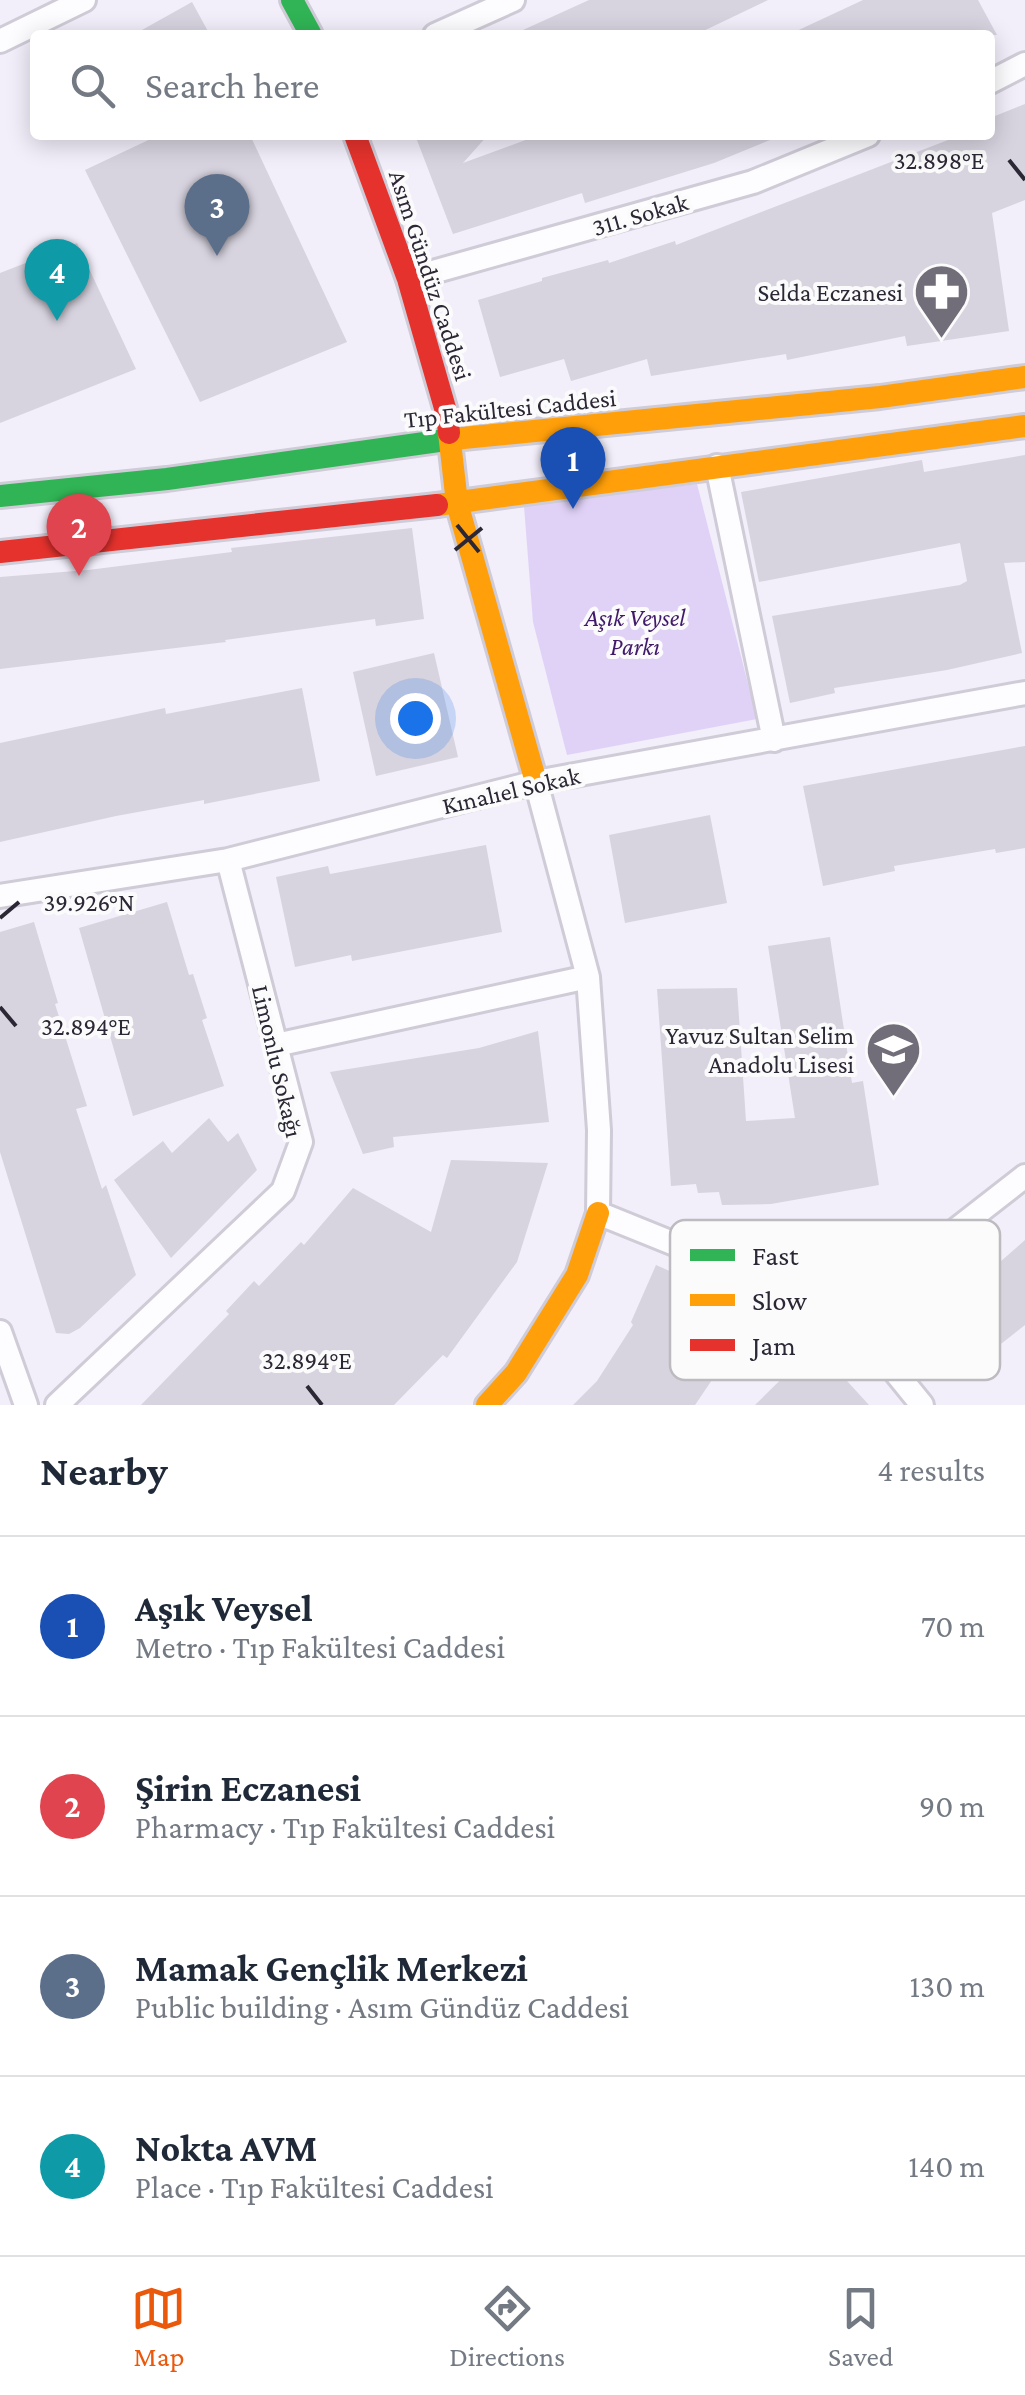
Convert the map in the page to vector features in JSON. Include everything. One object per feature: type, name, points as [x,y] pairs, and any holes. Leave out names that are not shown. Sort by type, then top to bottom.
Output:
[{"type":"main road","points":[[292,0],[308,30]]},
{"type":"main road","name":"Asım Gündüz Caddesi","points":[[357,140],[408,279],[447,416],[457,502],[536,782]]},
{"type":"main road","name":"Tıp Fakültesi Caddesi","points":[[0,496],[65,492],[448,440],[841,403],[1025,377]]},
{"type":"main road","points":[[0,552],[457,502],[1025,426]]},
{"type":"main road","points":[[487,1405],[516,1372],[577,1275],[598,1213]]},
{"type":"street","points":[[0,42],[84,0]]},
{"type":"street","points":[[446,30],[513,0]]},
{"type":"street","points":[[995,79],[1025,64]]},
{"type":"street","name":"311. Sokak","points":[[408,279],[753,182],[856,140]]},
{"type":"street","points":[[718,466],[774,740]]},
{"type":"street","name":"Kınalıel Sokak","points":[[0,896],[228,860],[536,782],[1025,693]]},
{"type":"street","points":[[536,782],[588,977],[598,1130],[598,1213],[670,1242]]},
{"type":"street","name":"Limonlu Sokağı","points":[[57,1405],[283,1191],[301,1142],[228,860]]},
{"type":"street","points":[[276,1045],[588,977]]},
{"type":"street","points":[[969,1220],[1025,1176]]},
{"type":"street","points":[[0,1332],[26,1405]]},
{"type":"street","points":[[902,1380],[922,1405]]},
{"type":"green space","name":"Aşık Veysel Parkı","points":[[697,484],[757,719],[567,755],[533,622],[524,506]]},
{"type":"building","points":[[589,0],[768,0],[705,30],[523,30]]},
{"type":"building","points":[[863,0],[978,0],[994,30],[799,30]]},
{"type":"building","points":[[192,2],[207,30],[142,30]]},
{"type":"building","points":[[1025,104],[1025,200],[992,213],[1009,331],[907,346],[905,336],[787,360],[786,354],[651,376],[647,359],[571,381],[564,359],[500,377],[478,300],[675,241],[676,245],[948,140],[995,140],[995,116]]},
{"type":"building","points":[[148,140],[252,140],[347,342],[200,402],[85,170]]},
{"type":"building","points":[[417,140],[484,140],[463,163],[525,140],[770,140],[714,163],[585,203],[582,193],[453,234]]},
{"type":"building","points":[[77,243],[136,369],[0,423],[0,273]]},
{"type":"building","points":[[1025,455],[1025,562],[1004,563],[1022,653],[834,688],[835,693],[790,703],[772,616],[960,585],[967,581],[960,543],[759,582],[741,492],[922,460],[924,472]]},
{"type":"building","points":[[412,528],[424,619],[376,626],[375,619],[226,642],[0,669],[0,577],[88,570],[232,552],[231,548]]},
{"type":"building","points":[[434,653],[458,757],[376,776],[353,672]]},
{"type":"building","points":[[302,688],[320,781],[204,804],[204,800],[116,816],[0,842],[0,743],[165,708],[166,714]]},
{"type":"building","points":[[1025,746],[1025,848],[996,853],[995,849],[894,866],[895,871],[823,886],[803,786]]},
{"type":"building","points":[[710,815],[727,903],[625,923],[609,835]]},
{"type":"building","points":[[486,845],[502,932],[352,961],[351,955],[295,967],[276,877],[328,866],[330,874]]},
{"type":"building","points":[[167,902],[207,1018],[202,1020],[224,1086],[133,1116],[79,928]]},
{"type":"building","points":[[34,922],[87,1106],[76,1109],[136,1275],[69,1334],[56,1333],[0,1152],[0,932]]},
{"type":"building","points":[[830,937],[852,1083],[863,1081],[879,1185],[771,1204],[722,1205],[719,1192],[698,1193],[696,1184],[671,1186],[657,989],[737,988],[746,1121],[795,1118],[768,946]]},
{"type":"building","points":[[538,1031],[549,1122],[393,1137],[394,1147],[363,1154],[330,1072],[479,1048]]},
{"type":"building","points":[[209,1118],[228,1142],[238,1133],[257,1170],[171,1258],[114,1180],[163,1141],[172,1153]]},
{"type":"building","points":[[451,1160],[548,1163],[517,1262],[447,1358],[443,1355],[394,1405],[141,1405],[229,1314],[226,1311],[254,1281],[259,1286],[301,1242],[304,1245],[353,1188],[431,1232]]},
{"type":"building","points":[[1025,1240],[1025,1325],[1000,1345],[1000,1262]]},
{"type":"building","points":[[656,1265],[670,1271],[670,1380],[712,1380],[695,1405],[573,1405],[597,1381],[633,1325]]},
{"type":"building","points":[[780,1380],[846,1380],[869,1405],[755,1405]]},
{"type":"traffic: fast","points":[[292,0],[308,30]]},
{"type":"traffic: fast","points":[[0,496],[167,479],[453,439]]},
{"type":"traffic: slow","points":[[453,439],[880,397],[1025,377]]},
{"type":"traffic: slow","points":[[437,505],[1025,426]]},
{"type":"traffic: slow","points":[[449,433],[457,503],[536,782]]},
{"type":"traffic: slow","points":[[487,1405],[516,1373],[577,1275],[598,1213]]},
{"type":"traffic: jam","points":[[357,140],[408,279],[449,433]]},
{"type":"traffic: jam","points":[[0,552],[437,505]]},
{"type":"place","name":"Mamak Gençlik Merkezi","points":[[217,256]]},
{"type":"place","name":"Nokta AVM","points":[[57,321]]},
{"type":"place","name":"Selda Eczanesi","points":[[942,341]]},
{"type":"place","name":"Aşık Veysel","points":[[573,509]]},
{"type":"place","name":"Şirin Eczanesi","points":[[79,576]]},
{"type":"place","name":"Yavuz Sultan Selim Anadolu Lisesi","points":[[893,1098]]}]
